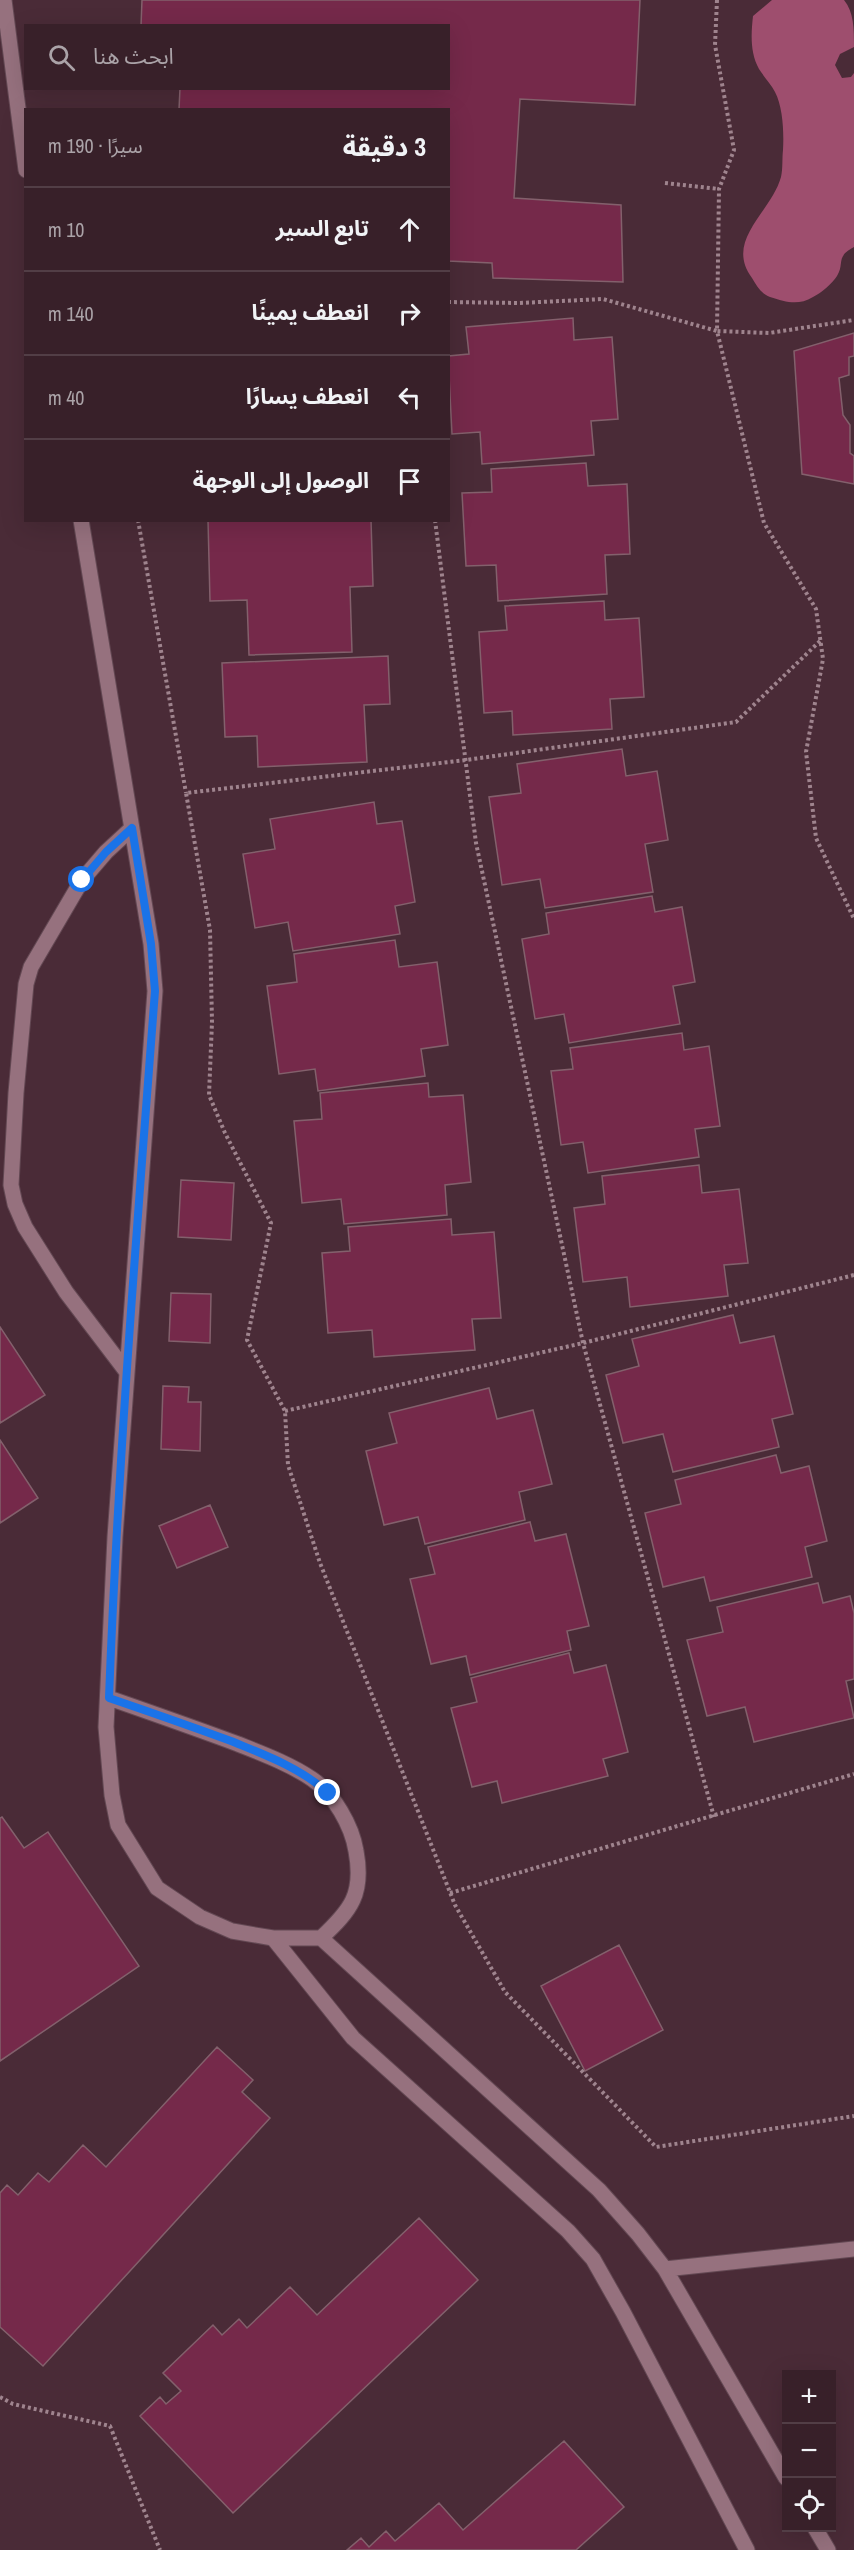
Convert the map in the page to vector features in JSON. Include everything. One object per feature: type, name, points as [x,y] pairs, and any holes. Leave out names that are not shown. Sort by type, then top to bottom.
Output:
[{"type":"street","points":[[4,0],[24,155]]},
{"type":"street","points":[[81,522],[151,944],[155,991],[115,1536],[106,1742],[118,1825],[158,1888],[200,1917],[232,1931],[273,1938],[321,1938],[598,2190],[638,2234],[665,2269],[782,2471]]},
{"type":"street","points":[[126,1371],[66,1292],[25,1227],[15,1203],[11,1185],[16,1092],[26,984],[31,967],[82,880],[106,852],[132,828]]},
{"type":"street","points":[[109,1698],[192,1726],[266,1755],[312,1779],[328,1793],[355,1840],[360,1872],[352,1905],[321,1938]]},
{"type":"street","points":[[273,1938],[353,2038],[568,2231],[592,2259],[747,2550]]},
{"type":"street","points":[[665,2269],[854,2249]]},
{"type":"street","points":[[817,2532],[828,2550]]},
{"type":"path","points":[[717,0],[715,45],[734,150],[719,189],[717,331],[764,523],[816,609],[823,659],[806,752],[816,838],[854,919]]},
{"type":"path","points":[[665,183],[719,189]]},
{"type":"path","points":[[450,302],[519,303],[603,299],[717,331],[769,333],[854,320]]},
{"type":"path","points":[[138,522],[210,930],[212,1022],[208,1095],[271,1223],[247,1341],[285,1411],[288,1465],[320,1563],[450,1893],[505,1992],[656,2147],[854,2116]]},
{"type":"path","points":[[435,522],[476,843],[584,1343],[714,1817]]},
{"type":"path","points":[[186,793],[466,759],[735,722],[820,641]]},
{"type":"path","points":[[285,1411],[584,1343],[854,1275]]},
{"type":"path","points":[[450,1893],[854,1774]]},
{"type":"path","points":[[0,2397],[13,2404],[110,2426],[160,2550]]},
{"type":"shaded area","points":[[772,0],[844,0],[852,15],[853,27],[854,47],[840,54],[835,65],[842,78],[851,77],[854,73],[854,247],[844,254],[835,279],[823,291],[808,300],[797,302],[776,299],[762,292],[745,264],[743,251],[752,227],[776,190],[782,171],[783,136],[780,105],[773,89],[756,63],[752,43],[753,16]]},
{"type":"building","points":[[142,0],[640,0],[635,105],[520,99],[514,198],[621,205],[623,282],[493,278],[492,263],[450,261],[450,108],[179,108],[180,90],[450,90],[450,24],[141,24]]},
{"type":"building","points":[[573,318],[574,340],[612,337],[618,419],[591,421],[594,455],[482,464],[480,432],[452,434],[450,356],[469,354],[466,327]]},
{"type":"building","points":[[854,333],[854,356],[849,357],[849,375],[839,378],[843,415],[850,425],[850,453],[854,456],[854,484],[802,474],[794,351]]},
{"type":"building","points":[[586,463],[588,486],[627,484],[630,554],[605,555],[607,594],[498,601],[496,565],[466,566],[462,493],[492,492],[491,469]]},
{"type":"building","points":[[208,522],[371,522],[373,586],[350,587],[352,652],[249,655],[247,600],[210,601]]},
{"type":"building","points":[[604,601],[605,620],[639,618],[644,697],[610,699],[612,729],[513,735],[512,711],[484,713],[479,632],[507,630],[505,606]]},
{"type":"building","points":[[388,656],[390,704],[364,705],[367,762],[258,767],[257,736],[225,737],[222,663]]},
{"type":"building","points":[[622,749],[626,776],[657,771],[668,840],[645,844],[653,892],[545,908],[540,879],[502,885],[489,797],[521,793],[517,764]]},
{"type":"building","points":[[374,802],[377,824],[402,821],[415,902],[395,906],[400,934],[293,951],[288,922],[255,928],[243,854],[275,849],[270,819]]},
{"type":"building","points":[[652,896],[655,912],[682,907],[695,982],[673,986],[680,1024],[569,1043],[564,1014],[535,1019],[522,939],[549,934],[546,913]]},
{"type":"building","points":[[395,940],[399,967],[437,962],[448,1045],[421,1049],[425,1076],[318,1091],[315,1069],[279,1074],[267,986],[297,982],[294,954]]},
{"type":"building","points":[[682,1033],[684,1050],[709,1046],[720,1126],[695,1129],[699,1157],[588,1173],[583,1142],[561,1145],[551,1071],[573,1069],[570,1048]]},
{"type":"building","points":[[428,1083],[429,1097],[463,1095],[471,1182],[445,1185],[447,1215],[344,1224],[341,1199],[302,1203],[294,1121],[322,1119],[320,1093]]},
{"type":"building","points":[[699,1165],[702,1193],[739,1189],[748,1263],[724,1265],[728,1296],[630,1307],[627,1277],[583,1282],[574,1208],[605,1204],[602,1176]]},
{"type":"building","points":[[181,1180],[234,1183],[231,1240],[178,1237]]},
{"type":"building","points":[[451,1219],[452,1235],[494,1232],[501,1318],[472,1319],[475,1350],[374,1357],[372,1330],[328,1333],[322,1253],[350,1251],[348,1227]]},
{"type":"building","points":[[171,1293],[211,1294],[210,1343],[169,1341]]},
{"type":"building","points":[[733,1315],[740,1343],[774,1336],[793,1414],[772,1419],[779,1447],[673,1472],[663,1434],[623,1443],[606,1375],[639,1366],[632,1339]]},
{"type":"building","points":[[0,1327],[45,1395],[0,1423]]},
{"type":"building","points":[[163,1386],[189,1387],[188,1402],[201,1402],[200,1451],[161,1449]]},
{"type":"building","points":[[489,1388],[497,1419],[533,1410],[552,1484],[519,1492],[525,1520],[425,1544],[418,1517],[384,1525],[366,1451],[397,1443],[389,1413]]},
{"type":"building","points":[[0,1440],[38,1498],[0,1523]]},
{"type":"building","points":[[776,1455],[781,1473],[809,1466],[827,1541],[805,1547],[812,1577],[710,1601],[704,1577],[663,1587],[645,1513],[681,1504],[675,1480]]},
{"type":"building","points":[[210,1505],[228,1547],[177,1568],[159,1526]]},
{"type":"building","points":[[530,1522],[535,1541],[566,1534],[589,1626],[567,1631],[571,1650],[470,1675],[466,1656],[431,1664],[410,1579],[435,1574],[428,1547]]},
{"type":"building","points":[[818,1583],[823,1603],[850,1596],[854,1613],[854,1679],[846,1681],[854,1718],[754,1742],[745,1707],[707,1716],[687,1640],[723,1632],[717,1607]]},
{"type":"building","points":[[569,1653],[574,1673],[606,1665],[628,1752],[603,1759],[608,1776],[502,1803],[497,1781],[472,1787],[451,1708],[477,1702],[471,1678]]},
{"type":"building","points":[[2,1817],[24,1848],[48,1832],[139,1966],[0,2061],[0,1818]]},
{"type":"building","points":[[619,1945],[663,2030],[585,2071],[541,1986]]},
{"type":"building","points":[[217,2047],[253,2080],[242,2092],[270,2118],[43,2366],[0,2327],[0,2193],[7,2185],[18,2195],[38,2173],[49,2182],[83,2145],[106,2167]]},
{"type":"building","points":[[419,2218],[478,2280],[233,2513],[140,2416],[160,2397],[166,2404],[181,2391],[163,2373],[213,2325],[222,2335],[239,2319],[247,2328],[290,2287],[317,2315]]},
{"type":"building","points":[[564,2441],[624,2507],[576,2550],[347,2550],[361,2538],[369,2547],[386,2531],[395,2541],[439,2503],[463,2530]]},
{"type":"route","points":[[82,880],[106,852],[132,828],[151,944],[155,991],[115,1536],[109,1698],[192,1726],[266,1755],[312,1779],[328,1793]]}]
